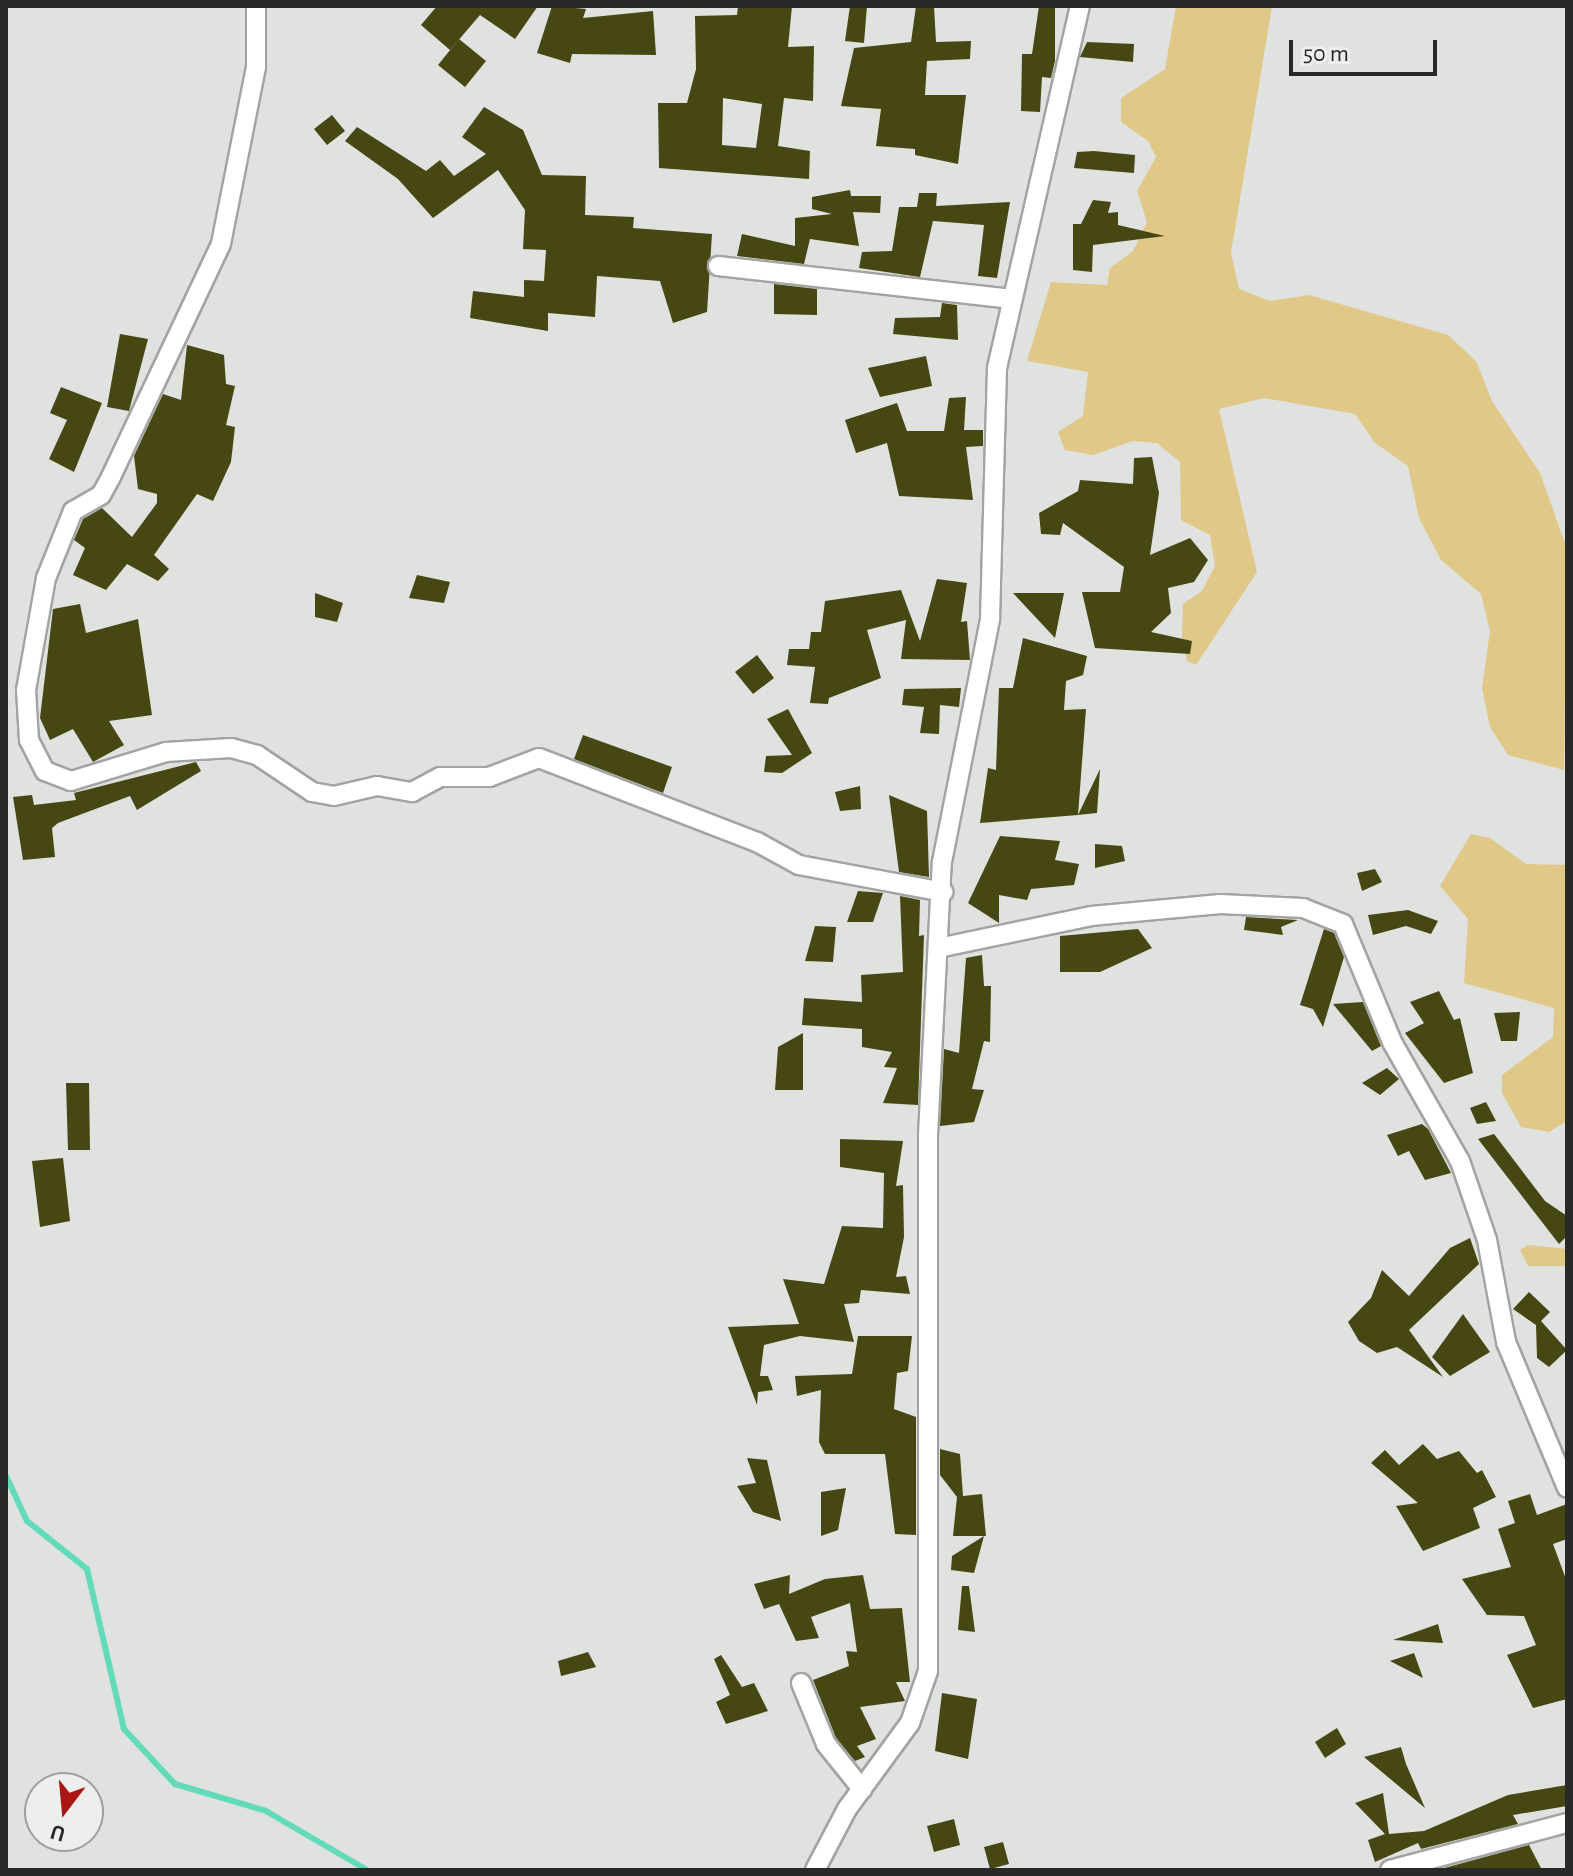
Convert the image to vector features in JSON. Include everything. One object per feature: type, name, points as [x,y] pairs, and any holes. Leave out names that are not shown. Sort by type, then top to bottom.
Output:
[{"type":"street","points":[[256,6],[256,67],[221,244],[111,477],[101,495],[73,511],[46,578],[26,690],[29,740],[45,771],[71,781],[166,752],[231,748],[257,755],[312,792],[334,796],[377,786],[412,792],[440,777],[489,777],[539,758],[757,842],[799,865],[943,892]]},
{"type":"street","points":[[815,1870],[862,1789],[921,1701],[931,1640],[928,1135],[943,947],[949,807],[990,619],[995,390],[1012,299],[1080,6]]},
{"type":"street","points":[[718,266],[1012,299]]},
{"type":"street","points":[[943,947],[1091,916],[1220,904],[1303,908],[1343,924],[1392,1042],[1460,1161],[1487,1240],[1506,1342],[1567,1488]]},
{"type":"street","points":[[801,1683],[826,1744],[862,1789]]},
{"type":"street","points":[[1390,1870],[1567,1823]]},
{"type":"shaded area","points":[[1176,6],[1272,6],[1231,253],[1239,289],[1270,301],[1309,295],[1448,335],[1476,361],[1492,401],[1540,473],[1567,549],[1564,770],[1508,755],[1490,727],[1482,688],[1490,631],[1481,594],[1441,560],[1419,518],[1408,466],[1375,443],[1355,414],[1264,398],[1219,409],[1257,572],[1196,665],[1187,661],[1182,638],[1183,604],[1202,591],[1215,566],[1210,535],[1181,520],[1180,462],[1157,443],[1133,441],[1093,455],[1065,450],[1058,432],[1083,416],[1088,372],[1027,361],[1051,282],[1107,285],[1110,268],[1133,251],[1147,222],[1137,191],[1156,157],[1148,141],[1121,122],[1121,98],[1165,69]]},
{"type":"shaded area","points":[[1471,834],[1490,838],[1526,864],[1567,865],[1567,1121],[1549,1132],[1521,1127],[1502,1093],[1502,1075],[1553,1037],[1554,1008],[1464,983],[1468,919],[1440,886]]},
{"type":"shaded area","points":[[1528,1245],[1567,1249],[1567,1266],[1528,1266],[1520,1250]]},
{"type":"building","points":[[437,6],[538,6],[515,39],[480,15],[450,50],[421,25]]},
{"type":"building","points":[[552,6],[586,9],[583,18],[653,11],[656,55],[572,54],[570,63],[537,53]]},
{"type":"building","points":[[738,6],[792,6],[788,47],[814,46],[813,101],[784,98],[778,146],[810,151],[809,179],[659,168],[658,103],[687,103],[696,69],[695,16],[737,15]],"holes":[[[723,98],[762,104],[756,148],[722,145]]]},
{"type":"building","points":[[850,6],[867,6],[864,43],[845,41]]},
{"type":"building","points":[[916,6],[934,6],[936,42],[971,41],[970,59],[927,61],[925,95],[966,95],[958,164],[915,155],[915,149],[876,146],[881,109],[841,106],[854,48],[911,42]]},
{"type":"building","points":[[1039,6],[1055,6],[1055,61],[1051,78],[1042,77],[1040,112],[1021,111],[1022,54],[1032,54]]},
{"type":"building","points":[[459,39],[486,61],[465,87],[438,65]]},
{"type":"building","points":[[1087,42],[1134,44],[1133,62],[1080,57]]},
{"type":"building","points":[[484,107],[523,130],[542,175],[586,176],[585,215],[634,217],[633,228],[712,234],[707,312],[673,323],[660,281],[597,276],[595,317],[548,313],[548,331],[470,318],[473,291],[524,297],[524,280],[544,281],[546,250],[523,249],[525,210],[498,170],[433,218],[398,179],[345,141],[357,127],[426,171],[440,160],[454,176],[486,154],[462,137]]},
{"type":"building","points":[[332,115],[345,131],[327,145],[314,129]]},
{"type":"building","points":[[1077,152],[1135,155],[1134,173],[1074,168]]},
{"type":"building","points":[[850,190],[851,196],[881,196],[880,213],[853,212],[859,246],[810,239],[804,264],[737,256],[742,234],[795,246],[795,218],[832,214],[812,209],[812,197]]},
{"type":"building","points":[[919,193],[937,193],[936,206],[1010,202],[997,278],[978,276],[984,225],[933,221],[920,277],[859,268],[862,252],[892,251],[899,207],[917,207]]},
{"type":"building","points":[[1093,200],[1111,202],[1108,213],[1118,212],[1118,225],[1165,236],[1093,245],[1092,272],[1073,270],[1073,224],[1081,224]]},
{"type":"building","points":[[774,284],[817,289],[817,315],[774,314]]},
{"type":"building","points":[[942,303],[957,305],[958,340],[893,334],[895,318],[940,317]]},
{"type":"building","points":[[120,334],[148,339],[129,411],[107,407]]},
{"type":"building","points":[[187,345],[224,355],[226,384],[235,386],[226,425],[235,427],[231,462],[213,501],[197,494],[154,555],[169,569],[158,581],[127,564],[106,590],[73,575],[85,548],[74,540],[83,519],[102,508],[132,537],[157,503],[157,494],[138,489],[134,456],[163,394],[181,400]]},
{"type":"building","points":[[926,356],[932,386],[880,397],[868,368]]},
{"type":"building","points":[[61,387],[102,403],[74,472],[49,459],[67,420],[50,413]]},
{"type":"building","points":[[966,397],[964,430],[983,430],[983,446],[966,447],[973,500],[899,496],[887,443],[856,453],[845,420],[897,403],[907,431],[944,431],[949,398]]},
{"type":"building","points":[[1152,457],[1159,493],[1150,555],[1190,538],[1208,560],[1194,582],[1168,588],[1171,613],[1151,632],[1192,641],[1190,654],[1095,648],[1082,592],[1120,592],[1124,567],[1063,523],[1060,535],[1041,534],[1039,513],[1078,491],[1080,480],[1133,484],[1134,458]]},
{"type":"building","points":[[417,575],[450,582],[444,603],[409,598]]},
{"type":"building","points":[[937,579],[967,583],[961,622],[967,621],[970,660],[901,659],[906,620],[867,630],[881,678],[829,698],[828,704],[810,703],[815,667],[787,665],[789,649],[809,649],[811,632],[821,632],[825,601],[901,590],[920,641]]},
{"type":"building","points":[[315,593],[343,603],[337,622],[315,617]]},
{"type":"building","points":[[1013,593],[1064,593],[1055,638]]},
{"type":"building","points":[[80,604],[86,633],[138,619],[152,715],[109,721],[124,745],[93,762],[73,729],[50,740],[40,718],[53,609]]},
{"type":"building","points":[[1023,638],[1087,656],[1083,675],[1066,681],[1064,710],[1086,709],[1078,815],[980,823],[988,768],[996,770],[999,688],[1013,688]]},
{"type":"building","points":[[757,655],[774,678],[753,694],[735,672]]},
{"type":"building","points":[[961,688],[959,707],[940,705],[939,734],[920,733],[924,707],[902,705],[904,689]]},
{"type":"building","points":[[788,709],[812,753],[782,773],[764,772],[766,756],[792,755],[767,719]]},
{"type":"building","points":[[583,735],[672,767],[663,793],[574,759]]},
{"type":"building","points":[[196,762],[201,771],[137,810],[130,796],[58,823],[52,828],[55,857],[23,860],[13,797],[32,795],[34,805],[76,800],[74,793]]},
{"type":"building","points":[[1100,769],[1097,813],[1078,815]]},
{"type":"building","points":[[860,786],[861,809],[840,811],[835,792]]},
{"type":"building","points":[[889,795],[927,811],[929,877],[899,872]]},
{"type":"building","points":[[1000,836],[1060,841],[1055,860],[1079,864],[1074,885],[1031,889],[1027,900],[999,895],[999,923],[968,903]]},
{"type":"building","points":[[1095,844],[1122,846],[1125,861],[1095,868]]},
{"type":"building","points":[[1375,869],[1382,882],[1362,891],[1357,873]]},
{"type":"building","points":[[858,891],[883,893],[873,922],[847,922]]},
{"type":"building","points":[[900,896],[920,900],[919,936],[924,935],[918,1105],[883,1103],[897,1068],[884,1067],[892,1052],[862,1047],[862,1029],[802,1025],[804,998],[862,1002],[861,975],[903,972]]},
{"type":"building","points":[[1408,910],[1438,921],[1431,934],[1406,926],[1373,935],[1368,915]]},
{"type":"building","points":[[1246,917],[1298,920],[1281,927],[1283,935],[1244,930]]},
{"type":"building","points":[[815,926],[836,927],[833,962],[805,961]]},
{"type":"building","points":[[1138,929],[1152,948],[1100,972],[1060,972],[1060,936]]},
{"type":"building","points":[[1324,929],[1334,933],[1344,957],[1323,1027],[1313,1009],[1300,1005]]},
{"type":"building","points":[[982,955],[984,986],[991,986],[990,1042],[984,1041],[972,1089],[984,1090],[974,1122],[940,1126],[944,1049],[959,1053],[966,958]]},
{"type":"building","points":[[1439,991],[1454,1020],[1460,1018],[1473,1073],[1444,1083],[1405,1033],[1424,1023],[1410,1002]]},
{"type":"building","points":[[1363,1002],[1381,1046],[1372,1051],[1333,1004]]},
{"type":"building","points":[[1520,1012],[1517,1041],[1501,1041],[1494,1013]]},
{"type":"building","points":[[803,1033],[803,1090],[775,1090],[778,1047]]},
{"type":"building","points":[[1387,1068],[1399,1079],[1380,1095],[1362,1083]]},
{"type":"building","points":[[66,1083],[89,1083],[90,1150],[68,1150]]},
{"type":"building","points":[[1486,1102],[1496,1121],[1477,1124],[1470,1108]]},
{"type":"building","points":[[1422,1124],[1428,1129],[1451,1173],[1425,1180],[1409,1151],[1398,1156],[1387,1135]]},
{"type":"building","points":[[1494,1134],[1545,1201],[1567,1216],[1567,1236],[1559,1244],[1478,1139]]},
{"type":"building","points":[[840,1139],[903,1141],[896,1186],[903,1185],[904,1237],[896,1277],[906,1276],[910,1294],[861,1290],[859,1303],[844,1304],[854,1342],[800,1336],[764,1345],[760,1376],[768,1376],[773,1390],[758,1392],[757,1405],[728,1327],[799,1324],[783,1279],[824,1284],[842,1226],[883,1228],[884,1173],[840,1167]]},
{"type":"building","points":[[63,1158],[70,1221],[40,1227],[32,1161]]},
{"type":"building","points":[[1470,1238],[1479,1264],[1409,1330],[1443,1377],[1397,1347],[1377,1353],[1359,1341],[1348,1322],[1371,1298],[1382,1270],[1409,1296],[1450,1248]]},
{"type":"building","points":[[1529,1292],[1550,1312],[1541,1321],[1567,1350],[1549,1367],[1537,1358],[1536,1325],[1513,1309]]},
{"type":"building","points":[[1463,1314],[1490,1352],[1450,1376],[1432,1357]]},
{"type":"building","points":[[858,1336],[912,1336],[908,1371],[897,1373],[894,1409],[916,1417],[916,1535],[895,1534],[885,1454],[825,1454],[819,1442],[821,1390],[797,1396],[795,1376],[852,1374]]},
{"type":"building","points":[[1423,1444],[1437,1459],[1459,1451],[1477,1473],[1482,1470],[1496,1497],[1473,1508],[1480,1528],[1423,1551],[1396,1506],[1418,1503],[1371,1463],[1385,1450],[1399,1465]]},
{"type":"building","points":[[940,1449],[960,1454],[963,1496],[982,1494],[986,1536],[953,1536],[957,1497],[940,1475]]},
{"type":"building","points":[[747,1458],[767,1460],[781,1521],[753,1512],[737,1486],[756,1483]]},
{"type":"building","points":[[846,1488],[838,1530],[821,1536],[821,1492]]},
{"type":"building","points":[[1530,1494],[1537,1515],[1567,1504],[1567,1539],[1553,1544],[1567,1582],[1567,1699],[1533,1708],[1507,1655],[1536,1645],[1524,1616],[1487,1615],[1462,1579],[1511,1567],[1498,1529],[1515,1523],[1508,1501]]},
{"type":"building","points":[[984,1536],[974,1573],[951,1570],[952,1556]]},
{"type":"building","points":[[790,1575],[789,1594],[825,1579],[863,1575],[870,1609],[902,1608],[910,1682],[896,1682],[905,1701],[860,1707],[876,1739],[857,1746],[865,1757],[855,1761],[836,1738],[813,1680],[849,1666],[846,1651],[857,1652],[850,1603],[811,1617],[819,1638],[796,1641],[779,1604],[764,1609],[754,1584]]},
{"type":"building","points":[[962,1586],[969,1586],[975,1632],[958,1630]]},
{"type":"building","points":[[1438,1624],[1443,1643],[1393,1640]]},
{"type":"building","points":[[588,1652],[596,1667],[561,1676],[558,1661]]},
{"type":"building","points":[[1414,1653],[1423,1678],[1390,1661]]},
{"type":"building","points":[[721,1655],[742,1687],[754,1683],[768,1711],[726,1724],[716,1702],[730,1695],[714,1659]]},
{"type":"building","points":[[942,1693],[977,1699],[968,1759],[935,1751]]},
{"type":"building","points":[[1337,1728],[1346,1744],[1325,1758],[1315,1742]]},
{"type":"building","points":[[1401,1747],[1406,1764],[1425,1808],[1364,1757]]},
{"type":"building","points":[[1567,1785],[1567,1806],[1513,1815],[1518,1824],[1421,1849],[1418,1843],[1375,1862],[1368,1840],[1385,1834],[1355,1803],[1383,1793],[1389,1834],[1424,1831],[1508,1795]]},
{"type":"building","points":[[954,1819],[960,1845],[934,1852],[927,1826]]},
{"type":"building","points":[[1003,1842],[1009,1864],[990,1869],[984,1847]]},
{"type":"building","points":[[1529,1845],[1542,1870],[1437,1870]]},
{"type":"waterway","points":[[6,1476],[27,1521],[87,1569],[124,1729],[175,1784],[266,1811],[367,1870]]}]
